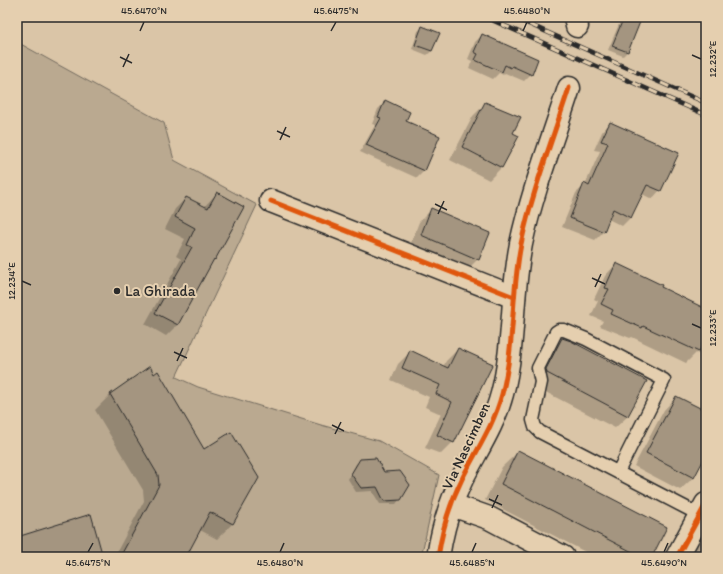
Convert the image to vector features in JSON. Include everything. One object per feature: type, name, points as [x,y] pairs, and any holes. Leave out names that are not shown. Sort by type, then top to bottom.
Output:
[{"type":"street","name":"Via Nascimben","points":[[438,557],[452,505],[461,480],[487,435],[502,395],[508,368],[514,297],[521,245],[528,217],[569,88]]},
{"type":"street","points":[[271,201],[514,297]]},
{"type":"street","name":"Via Nascimben","points":[[452,505],[490,518],[563,557]]},
{"type":"street","points":[[677,557],[703,509]]},
{"type":"lane","points":[[618,472],[664,380],[586,339],[564,330],[560,330],[556,332],[538,368],[541,382],[533,420],[535,426],[540,432],[618,472],[703,509]]},
{"type":"shaded area","name":"La Ghirada","points":[[17,42],[164,123],[174,160],[257,205],[176,377],[198,387],[321,425],[379,441],[439,475],[421,557],[17,557]]},
{"type":"building","points":[[624,17],[642,17],[628,52],[612,46]]},
{"type":"building","points":[[422,26],[440,33],[432,51],[415,45]]},
{"type":"building","points":[[482,34],[538,59],[532,75],[512,66],[511,68],[505,65],[502,72],[475,60],[478,54],[474,52]]},
{"type":"building","points":[[385,100],[410,112],[406,121],[440,136],[425,171],[366,145],[381,118],[378,117]]},
{"type":"building","points":[[485,102],[521,117],[513,133],[519,136],[502,168],[462,147]]},
{"type":"building","points":[[610,122],[679,153],[661,191],[647,185],[631,218],[613,209],[604,232],[570,218],[584,183],[589,186],[608,143],[601,141]]},
{"type":"building","points":[[217,192],[244,207],[178,325],[155,313],[192,247],[187,245],[195,228],[175,217],[186,197],[208,208]]},
{"type":"building","points":[[431,208],[490,233],[479,260],[421,235]]},
{"type":"building","points":[[616,263],[662,285],[661,287],[706,309],[706,335],[699,352],[643,326],[642,328],[611,314],[613,310],[601,304],[609,289],[605,288]]},
{"type":"building","points":[[562,338],[571,341],[647,381],[628,416],[547,373],[546,369]]},
{"type":"building","points":[[458,348],[493,364],[454,443],[437,435],[452,402],[436,394],[440,385],[402,368],[410,350],[448,368]]},
{"type":"building","points":[[150,366],[154,374],[158,371],[204,449],[231,432],[259,478],[233,524],[210,512],[186,557],[120,557],[159,485],[158,475],[110,394]]},
{"type":"building","points":[[676,396],[706,411],[706,455],[694,478],[646,453]]},
{"type":"building","points":[[518,450],[667,527],[652,557],[642,557],[501,484]]},
{"type":"building","points":[[376,458],[384,472],[400,471],[410,485],[401,500],[384,501],[377,487],[361,488],[351,474],[360,459]]},
{"type":"building","points":[[91,514],[103,557],[17,557],[17,537]]},
{"type":"railway","points":[[485,17],[706,115]]},
{"type":"railway","points":[[513,17],[706,103]]},
{"type":"cycle path","points":[[438,557],[450,507],[462,479],[490,427],[499,405],[509,357],[521,244],[537,185],[569,88]]},
{"type":"cycle path","points":[[271,201],[514,297]]},
{"type":"cycle path","points":[[677,557],[706,504]]},
{"type":"place","name":"La Ghirada","points":[[117,291]]}]
